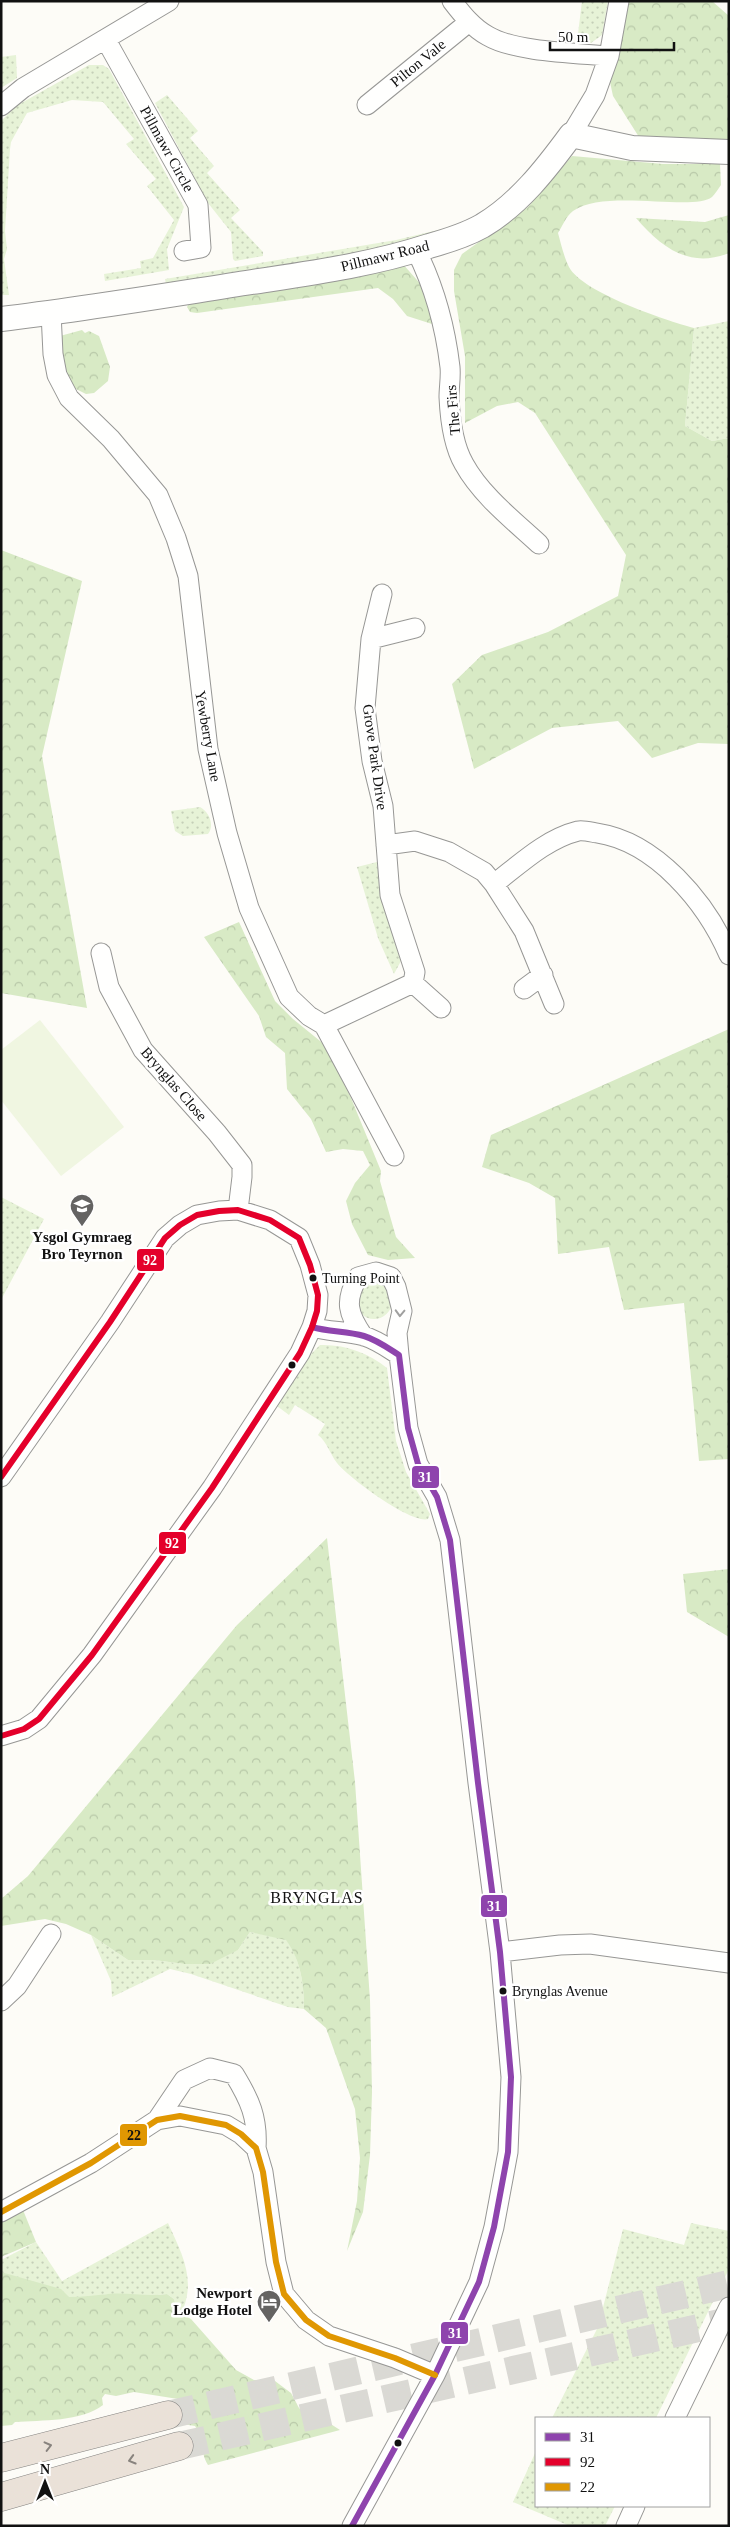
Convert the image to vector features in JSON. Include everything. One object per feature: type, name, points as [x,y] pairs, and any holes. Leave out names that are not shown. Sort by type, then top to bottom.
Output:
[{"type":"highway","points":[[1,2458],[168,2415]]},
{"type":"highway","points":[[1,2497],[178,2446]]},
{"type":"street","points":[[1,106],[23,88],[169,1]]},
{"type":"street","points":[[452,1],[469,22],[488,37],[516,46],[609,56]]},
{"type":"street","points":[[619,1],[609,56],[594,95],[571,135],[632,148],[729,152]]},
{"type":"street","name":"Pilton Vale","points":[[367,105],[469,22]]},
{"type":"street","name":"Pillmawr Circle","points":[[106,40],[198,205],[200,248],[184,251]]},
{"type":"street","name":"Pillmawr Road","points":[[1,319],[320,272],[388,259],[450,240],[482,226],[539,178],[571,135]]},
{"type":"street","name":"The Firs","points":[[416,250],[437,298],[444,325],[450,369],[449,398],[452,423],[463,463],[482,490],[539,544]]},
{"type":"street","name":"Yewberry Lane","points":[[51,313],[53,354],[57,375],[69,398],[110,439],[158,495],[176,538],[188,576],[208,749],[227,833],[249,908],[289,997],[309,1016],[324,1025],[394,1156]]},
{"type":"street","name":"Grove Park Drive","points":[[382,594],[372,639],[366,708],[372,761],[383,806],[390,895],[413,960],[415,972],[413,983]]},
{"type":"street","points":[[372,639],[414,628]]},
{"type":"street","points":[[494,884],[536,851],[561,837],[580,831],[610,835],[638,848],[665,868],[691,894],[724,934],[729,955]]},
{"type":"street","points":[[386,845],[415,842],[449,852],[484,872],[494,884],[524,931],[554,1004]]},
{"type":"street","name":"Brynglas Close","points":[[101,953],[109,988],[143,1050],[217,1133],[242,1166],[238,1210]]},
{"type":"street","points":[[524,989],[543,975]]},
{"type":"street","points":[[324,1025],[413,983],[441,1008]]},
{"type":"street","points":[[1,1477],[110,1322],[165,1238],[180,1225],[197,1215],[219,1210],[238,1210],[270,1220],[299,1238],[310,1265],[318,1294],[317,1311],[300,1353],[217,1481],[92,1655],[39,1719],[24,1729],[1,1736]]},
{"type":"street","points":[[352,2526],[435,2375],[479,2282],[494,2227],[508,2152],[511,2077],[500,1952],[450,1540],[437,1497],[418,1464],[408,1428],[399,1355],[398,1333],[402,1311],[396,1287],[391,1277],[376,1272],[358,1277],[350,1291],[350,1304],[354,1322],[363,1336]]},
{"type":"street","points":[[312,1327],[331,1332],[363,1336],[380,1343],[399,1355]]},
{"type":"street","points":[[1,2001],[16,1986],[51,1934]]},
{"type":"street","points":[[500,1952],[560,1945],[590,1944],[729,1963]]},
{"type":"street","points":[[1,2212],[91,2163],[157,2120],[184,2080],[210,2068],[234,2074],[248,2098],[258,2128],[256,2148],[263,2172],[276,2262],[284,2294],[306,2320],[329,2336],[395,2358],[435,2375]]},
{"type":"street","points":[[157,2120],[180,2116],[213,2121],[226,2125],[241,2134],[256,2148]]},
{"type":"street","points":[[675,2417],[729,2307]]},
{"type":"street","points":[[626,2526],[635,2507]]},
{"type":"green space","points":[[582,1],[608,1],[602,35],[591,43],[577,42]]},
{"type":"green space","points":[[626,1],[712,1],[729,16],[729,141],[639,137],[613,96],[610,82]]},
{"type":"green space","points":[[16,55],[17,78],[1,88],[1,57]]},
{"type":"green space","points":[[89,65],[103,65],[109,69],[184,207],[167,249],[169,270],[105,281],[104,274],[141,268],[140,261],[153,258],[174,220],[147,186],[156,179],[126,144],[134,139],[103,102],[72,100],[27,113],[11,142],[5,231],[7,249],[4,259],[9,295],[2,295],[1,121],[16,106]]},
{"type":"green space","points":[[167,95],[198,131],[190,138],[214,166],[207,173],[240,210],[231,218],[263,252],[263,256],[235,261],[233,259],[231,232],[208,203],[155,103]]},
{"type":"green space","points":[[572,156],[663,164],[720,164],[721,185],[712,197],[702,201],[687,202],[626,200],[587,204],[571,213],[558,233],[569,267],[577,277],[607,296],[664,319],[694,328],[685,426],[712,441],[729,438],[729,744],[698,743],[652,758],[618,721],[552,728],[474,769],[452,684],[482,655],[548,632],[618,596],[626,555],[535,413],[518,402],[497,406],[465,423],[465,356],[454,291],[454,270],[462,254],[528,207]]},
{"type":"green space","points":[[729,215],[729,253],[701,258],[689,257],[666,246],[655,238],[636,218],[705,222]]},
{"type":"green space","points":[[459,225],[399,246],[166,284],[165,279],[396,240]]},
{"type":"green space","points":[[402,263],[424,288],[425,300],[435,313],[432,324],[407,316],[393,299],[378,288],[197,313],[190,312],[187,307],[190,301]]},
{"type":"green space","points":[[729,321],[729,438],[712,441],[685,426],[694,328]]},
{"type":"green space","points":[[82,330],[85,333],[89,331],[99,336],[110,367],[108,381],[94,393],[86,394],[72,387],[63,371],[60,336]]},
{"type":"green space","points":[[1,550],[82,581],[42,756],[87,1008],[1,993]]},
{"type":"green space","points":[[200,807],[210,819],[211,827],[208,834],[183,836],[175,831],[171,811]]},
{"type":"green space","points":[[377,862],[385,911],[401,961],[394,974],[378,938],[357,867]]},
{"type":"green space","points":[[239,922],[275,1001],[293,1019],[325,1045],[351,1098],[381,1171],[380,1181],[396,1237],[415,1258],[388,1260],[368,1255],[352,1224],[346,1201],[355,1183],[370,1165],[363,1151],[343,1149],[326,1152],[311,1119],[287,1089],[285,1053],[266,1037],[259,1016],[204,937]]},
{"type":"green space","points":[[40,1020],[124,1127],[61,1176],[1,1100],[1,1050]]},
{"type":"green space","points":[[729,1029],[729,1459],[699,1461],[684,1303],[624,1310],[609,1247],[558,1254],[555,1198],[529,1183],[482,1167],[491,1135]]},
{"type":"green space","points":[[1,1197],[44,1219],[1,1300]]},
{"type":"green space","points":[[374,1283],[387,1288],[392,1301],[387,1314],[374,1319],[361,1314],[356,1301],[361,1288]]},
{"type":"green space","points":[[320,1345],[356,1350],[387,1368],[396,1441],[406,1472],[430,1514],[428,1519],[420,1519],[395,1507],[367,1489],[344,1470],[318,1435],[325,1424],[295,1405],[289,1415],[277,1406],[312,1353]]},
{"type":"green space","points":[[327,1538],[355,1782],[370,2000],[372,2092],[370,2155],[363,2212],[347,2251],[357,2201],[360,2158],[355,2109],[326,2028],[304,2009],[301,1973],[295,1956],[286,1940],[250,1932],[238,1950],[210,1964],[184,1964],[154,1960],[128,1960],[91,1935],[66,1924],[45,1919],[1,1926],[1,1899],[28,1876],[237,1625]]},
{"type":"green space","points":[[729,1569],[729,1637],[687,1612],[683,1574]]},
{"type":"green space","points":[[250,1932],[286,1939],[301,1973],[304,2009],[288,2007],[191,1974],[170,1969],[112,1997],[111,1981],[91,1935],[128,1960],[154,1960],[184,1964],[238,1950]]},
{"type":"green space","points":[[23,2210],[36,2242],[1,2257],[1,2221]]},
{"type":"green space","points":[[168,2223],[186,2267],[188,2278],[186,2302],[181,2314],[178,2312],[174,2299],[167,2294],[147,2296],[107,2294],[94,2297],[69,2297],[1,2272],[1,2260],[36,2242],[62,2281]]},
{"type":"green space","points":[[691,2223],[729,2231],[729,2269],[656,2417],[553,2417],[598,2327],[623,2229],[684,2245]]},
{"type":"green space","points":[[1,2272],[61,2289],[69,2297],[115,2294],[167,2294],[174,2299],[178,2312],[191,2319],[236,2370],[254,2380],[275,2381],[291,2393],[299,2408],[312,2421],[326,2421],[340,2430],[208,2465],[195,2426],[176,2423],[175,2410],[180,2406],[178,2399],[134,2392],[116,2396],[105,2394],[102,2398],[103,2405],[84,2415],[61,2419],[15,2422],[12,2425],[1,2426]]},
{"type":"green space","points":[[535,2453],[535,2507],[614,2507],[605,2526],[570,2526],[513,2502]]},
{"type":"tunnel","points":[[168,2415],[729,2284]]},
{"type":"tunnel","points":[[179,2446],[729,2321]]},
{"type":"transit line","name":"92","points":[[1,1477],[110,1322],[165,1238],[180,1225],[197,1215],[238,1210],[270,1220],[299,1238],[310,1265],[318,1295],[317,1311],[300,1353],[212,1488],[92,1655],[39,1719],[24,1729],[1,1736]]},
{"type":"transit line","name":"31","points":[[312,1327],[364,1336],[399,1355],[408,1428],[418,1464],[437,1497],[450,1540],[500,1952],[511,2077],[508,2152],[494,2227],[479,2282],[435,2375],[352,2526]]},
{"type":"transit line","name":"22","points":[[1,2212],[91,2163],[157,2120],[180,2116],[226,2125],[241,2134],[256,2148],[263,2172],[276,2262],[284,2294],[306,2320],[329,2336],[395,2358],[435,2375]]},
{"type":"place","name":"Ysgol Gymraeg Bro Teyrnon","points":[[82,1227]]},
{"type":"place","name":"Turning Point","points":[[313,1278]]},
{"type":"place","name":"Brynglas Avenue","points":[[503,1991]]},
{"type":"place","name":"Newport Lodge Hotel","points":[[269,2323]]},
{"type":"district","name":"BRYNGLAS","points":[[317,1897]]}]
